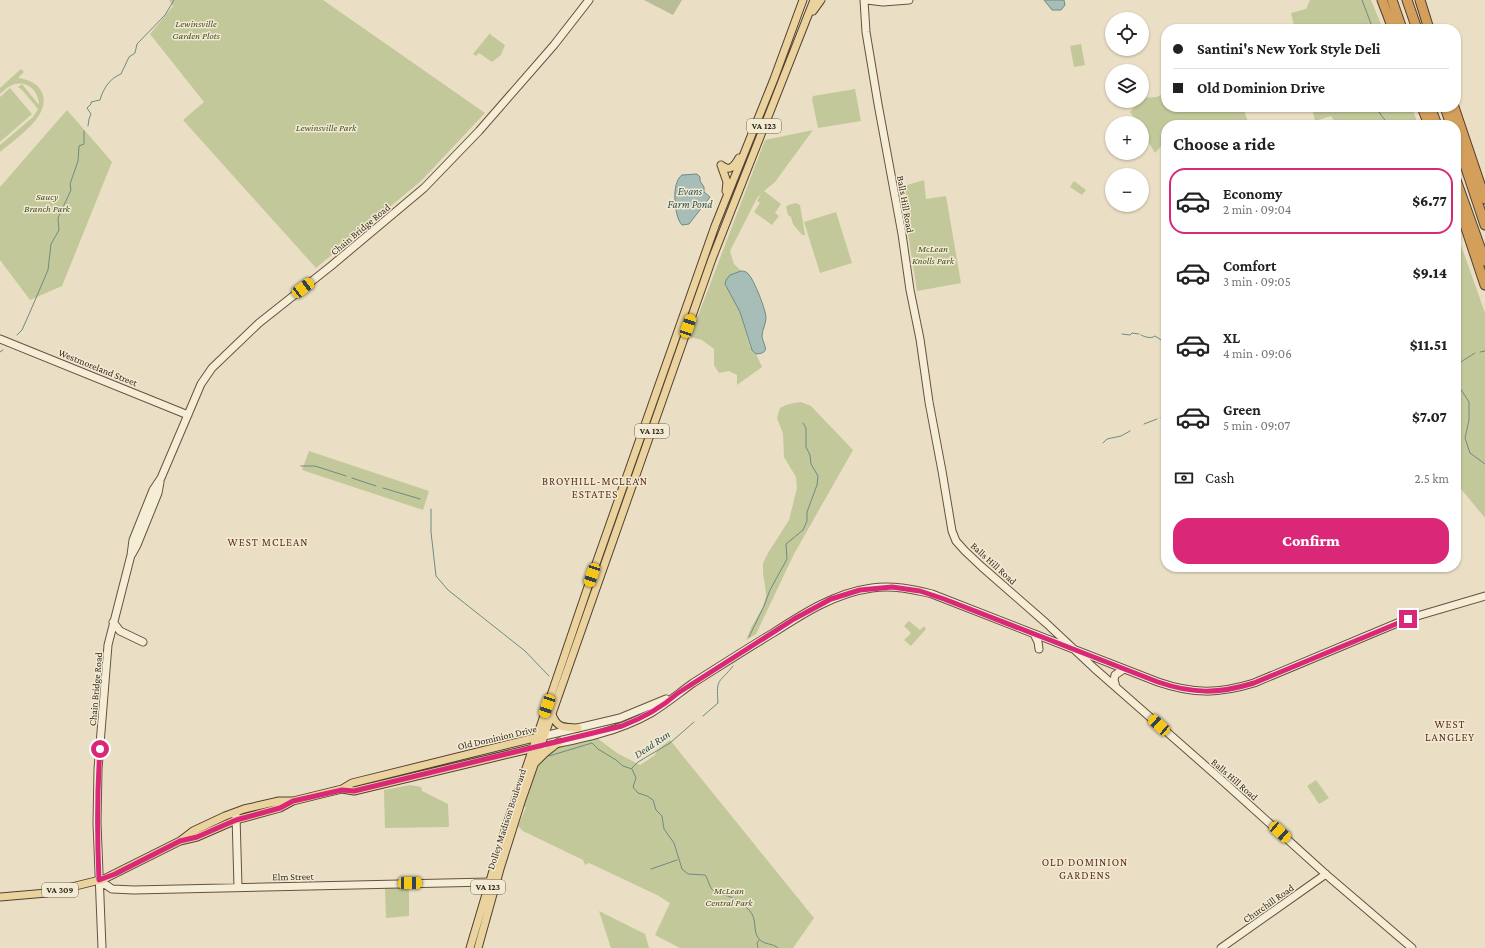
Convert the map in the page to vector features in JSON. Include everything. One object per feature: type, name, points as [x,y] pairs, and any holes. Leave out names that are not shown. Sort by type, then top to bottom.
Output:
[{"type":"highway","points":[[1382,0],[1390,24]]},
{"type":"highway","points":[[1392,0],[1400,24]]},
{"type":"highway","points":[[1407,0],[1416,24]]},
{"type":"highway","points":[[1420,0],[1427,24]]},
{"type":"highway","points":[[1461,128],[1485,199]]},
{"type":"highway","points":[[1461,152],[1485,225]]},
{"type":"highway","points":[[1461,194],[1485,261]]},
{"type":"highway","points":[[1461,213],[1485,285]]},
{"type":"main road","name":"Chain Bridge Road","points":[[102,948],[97,823],[98,769],[108,645],[131,555],[132,543],[140,519],[152,490],[161,478],[203,381],[216,363],[266,316],[331,266],[424,188],[479,131],[554,45],[589,0]]},
{"type":"main road","points":[[800,0],[800,8]]},
{"type":"main road","name":"Dolley Madison Boulevard","points":[[470,948],[489,882],[530,766],[532,748],[719,217],[803,0]]},
{"type":"main road","name":"Dolley Madison Boulevard","points":[[478,948],[509,840],[511,811],[530,766],[540,747],[712,259],[814,0]]},
{"type":"main road","points":[[805,23],[821,0]]},
{"type":"main road","points":[[866,0],[883,2],[909,0]]},
{"type":"main road","name":"Balls Hill Road","points":[[866,0],[867,39],[910,290],[920,339],[929,402],[952,531],[956,541],[964,551],[1116,687],[1326,874],[1412,948]]},
{"type":"main road","points":[[719,217],[728,185],[727,178],[721,165],[728,169],[735,165],[750,137]]},
{"type":"main road","name":"Westmoreland Street","points":[[0,339],[188,415]]},
{"type":"main road","name":"Old Dominion Drive","points":[[342,790],[352,783],[620,718],[651,706],[678,693],[810,610],[840,596],[871,588],[901,588],[932,594],[1158,682],[1184,690],[1207,692],[1234,689],[1254,683],[1408,619],[1485,596]]},
{"type":"main road","points":[[113,622],[120,631],[143,642]]},
{"type":"main road","points":[[1039,649],[1035,634],[1044,635],[1048,632],[1049,626]]},
{"type":"main road","points":[[1116,687],[1114,680],[1115,676],[1124,669]]},
{"type":"main road","name":"Old Dominion Drive","points":[[0,896],[39,894],[99,880],[115,874],[180,841],[193,831],[236,812],[279,801],[293,801],[342,790],[354,791],[612,730],[631,723],[664,705],[678,693]]},
{"type":"main road","points":[[552,714],[555,722],[559,726],[578,728]]},
{"type":"main road","points":[[518,752],[524,757],[530,766],[545,752],[559,742]]},
{"type":"main road","name":"Old Dominion Drive","points":[[180,841],[197,837],[236,820],[280,808],[293,801]]},
{"type":"main road","points":[[236,812],[238,887]]},
{"type":"main road","name":"Churchill Road","points":[[1221,948],[1326,874]]},
{"type":"main road","name":"Elm Street","points":[[99,880],[112,889],[489,882]]},
{"type":"green space","name":"Lewinsville Park","points":[[169,0],[323,0],[485,113],[421,181],[316,268],[183,120],[204,102],[150,34],[173,6]]},
{"type":"green space","points":[[644,0],[682,0],[673,15]]},
{"type":"green space","points":[[1310,0],[1371,0],[1381,24],[1294,24],[1291,13],[1306,9]]},
{"type":"green space","points":[[490,33],[505,45],[501,55],[492,62],[479,53],[476,56],[473,54]]},
{"type":"green space","points":[[1081,44],[1085,65],[1074,67],[1070,46]]},
{"type":"green space","points":[[21,69],[24,72],[18,78],[36,84],[44,98],[43,107],[39,116],[32,124],[0,152],[0,145],[33,117],[38,109],[18,87],[22,84],[39,105],[37,95],[34,90],[21,83],[10,86],[0,94],[0,88]]},
{"type":"green space","points":[[10,88],[32,114],[0,142],[0,97]]},
{"type":"green space","points":[[855,89],[861,121],[818,128],[812,99],[813,96]]},
{"type":"green space","points":[[1161,95],[1161,112],[1245,112],[1247,120],[1161,120],[1161,146],[1155,153],[1149,143],[1149,116],[1133,116],[1130,112],[1134,108],[1149,108],[1149,98],[1157,97]]},
{"type":"green space","name":"Saucy Branch Park","points":[[67,110],[112,162],[62,286],[30,300],[0,260],[0,187]]},
{"type":"green space","points":[[1313,112],[1414,112],[1416,120],[1334,120],[1331,116],[1315,120]]},
{"type":"green space","points":[[813,130],[775,182],[764,191],[781,204],[775,213],[779,216],[772,225],[754,212],[760,203],[757,201],[761,194],[757,198],[730,251],[734,264],[741,271],[729,277],[725,284],[740,312],[750,347],[756,354],[762,367],[737,385],[737,375],[729,371],[719,373],[714,365],[714,349],[702,340],[690,337],[765,140]]},
{"type":"green space","name":"McLean Knolls Park","points":[[924,180],[926,199],[946,196],[961,283],[917,291],[901,189],[904,186]]},
{"type":"green space","points":[[1074,181],[1086,190],[1082,195],[1070,187]]},
{"type":"green space","points":[[796,203],[800,205],[805,235],[802,235],[793,224],[791,217],[788,215],[786,207]]},
{"type":"green space","points":[[836,212],[852,263],[820,273],[804,222]]},
{"type":"green space","points":[[1461,245],[1485,313],[1485,518],[1461,489]]},
{"type":"green space","points":[[801,402],[811,406],[853,450],[794,554],[756,634],[746,640],[763,607],[766,596],[763,563],[789,520],[797,488],[796,477],[784,457],[783,434],[777,418],[780,408]]},
{"type":"green space","points":[[309,451],[429,491],[423,510],[302,470]]},
{"type":"green space","points":[[909,621],[920,630],[924,626],[926,629],[911,646],[904,640],[911,633],[904,626]]},
{"type":"green space","name":"McLean Central Park","points":[[597,738],[617,753],[640,765],[655,755],[657,750],[670,740],[814,918],[793,948],[680,948],[655,935],[670,903],[657,895],[589,863],[585,865],[583,860],[523,831],[518,826],[526,807],[523,807],[538,765],[549,749]]},
{"type":"green space","points":[[1316,780],[1329,798],[1319,804],[1307,786]]},
{"type":"green space","points":[[410,785],[421,787],[422,791],[448,804],[449,827],[385,828],[384,790]]},
{"type":"green space","points":[[409,886],[409,916],[386,918],[385,888]]},
{"type":"green space","points":[[599,911],[645,934],[649,948],[611,948]]},
{"type":"water","points":[[1044,0],[1064,0],[1065,5],[1061,10],[1052,10]]},
{"type":"water","name":"Evans Farm Pond","points":[[697,174],[700,177],[700,181],[704,187],[704,192],[710,197],[689,224],[682,225],[677,215],[675,200],[676,185],[682,175]]},
{"type":"water","points":[[741,271],[747,272],[751,278],[764,309],[766,320],[762,336],[765,350],[761,353],[756,354],[752,350],[740,312],[725,284],[730,275]]},
{"type":"waterway","points":[[88,126],[91,114],[87,108],[91,102],[100,100],[108,84],[121,74],[129,57],[135,53],[137,44],[165,15],[174,0]]},
{"type":"waterway","points":[[1362,0],[1371,24]]},
{"type":"waterway","points":[[1379,112],[1385,120]]},
{"type":"waterway","points":[[17,335],[22,330],[48,270],[51,244],[59,230],[58,218],[71,190],[70,184],[78,161],[79,146],[84,144],[84,131]]},
{"type":"waterway","points":[[1122,334],[1139,334]]},
{"type":"waterway","points":[[1141,335],[1150,338],[1155,336],[1161,340]]},
{"type":"waterway","points":[[1480,352],[1485,351]]},
{"type":"waterway","points":[[1461,362],[1475,353]]},
{"type":"waterway","points":[[1461,390],[1469,402],[1469,420],[1465,438],[1470,453],[1485,464]]},
{"type":"waterway","points":[[1144,424],[1157,419]]},
{"type":"waterway","name":"Dead Run","points":[[749,637],[770,590],[787,559],[786,544],[803,530],[807,521],[807,512],[817,485],[818,476],[811,464],[810,455],[806,447],[806,428],[803,423]]},
{"type":"waterway","points":[[1103,443],[1107,439],[1121,436],[1130,431]]},
{"type":"waterway","points":[[301,466],[315,466],[346,476]]},
{"type":"waterway","points":[[352,478],[376,486]]},
{"type":"waterway","points":[[383,488],[420,499]]},
{"type":"waterway","points":[[431,509],[431,532],[436,576],[448,590],[525,651],[549,676]]},
{"type":"waterway","name":"Dead Run","points":[[703,716],[718,703],[718,685],[733,666]]},
{"type":"waterway","name":"Dead Run","points":[[632,768],[638,762],[670,743],[694,722]]},
{"type":"waterway","points":[[549,756],[592,743],[598,749],[623,766],[632,769]]},
{"type":"waterway","name":"Dead Run","points":[[632,769],[636,778],[633,787],[638,793],[653,800],[656,810],[662,816],[664,829],[674,843],[682,869],[688,874],[705,875],[712,890],[719,894],[731,897],[745,906],[752,914],[759,939],[778,948]]},
{"type":"waterway","points":[[651,869],[677,860]]},
{"type":"waterway","points":[[758,948],[757,943],[759,940]]},
{"type":"district","name":"BROYHILL-MCLEAN ESTATES","points":[[595,487]]},
{"type":"district","name":"WEST MCLEAN","points":[[268,542]]},
{"type":"district","name":"WEST LANGLEY","points":[[1450,730]]},
{"type":"district","name":"OLD DOMINION GARDENS","points":[[1085,868]]},
{"type":"route","points":[[100,749],[97,823],[99,880],[115,874],[180,841],[197,837],[236,820],[280,808],[293,801],[342,790],[354,791],[600,733],[631,723],[650,714],[678,693],[794,619],[831,599],[860,590],[879,587],[892,587],[932,594],[1158,682],[1184,690],[1197,692],[1229,690],[1254,683],[1408,619]]},
{"type":"park label","name":"Lewinsville Garden Plots","points":[[196,28]]}]
